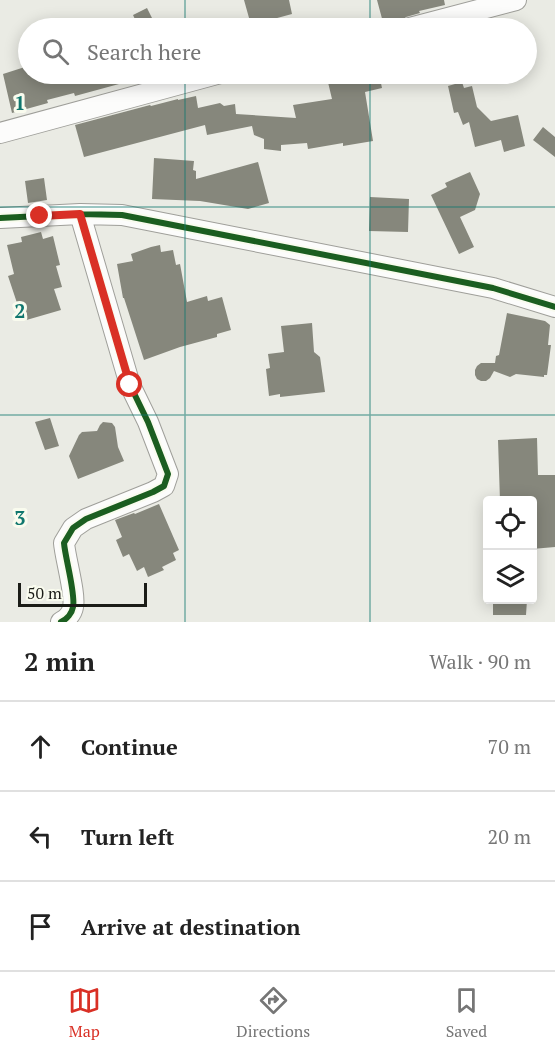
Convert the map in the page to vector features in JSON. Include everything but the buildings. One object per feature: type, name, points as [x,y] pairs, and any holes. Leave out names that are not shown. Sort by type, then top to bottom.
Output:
[{"type":"street","points":[[448,18],[516,0]]},
{"type":"street","points":[[0,133],[180,84]]},
{"type":"street","points":[[0,218],[80,214],[122,215],[493,288],[555,307]]},
{"type":"street","points":[[61,622],[66,620],[73,608],[63,543],[73,528],[86,519],[164,486],[168,474],[148,422],[130,385],[80,214]]},
{"type":"cycle path","points":[[0,218],[80,214],[122,215],[493,288],[555,307]]},
{"type":"cycle path","points":[[61,622],[69,616],[74,601],[64,543],[73,528],[86,519],[164,486],[168,474],[148,422],[130,385],[80,214]]},
{"type":"route","points":[[40,216],[80,214],[130,385]]}]
